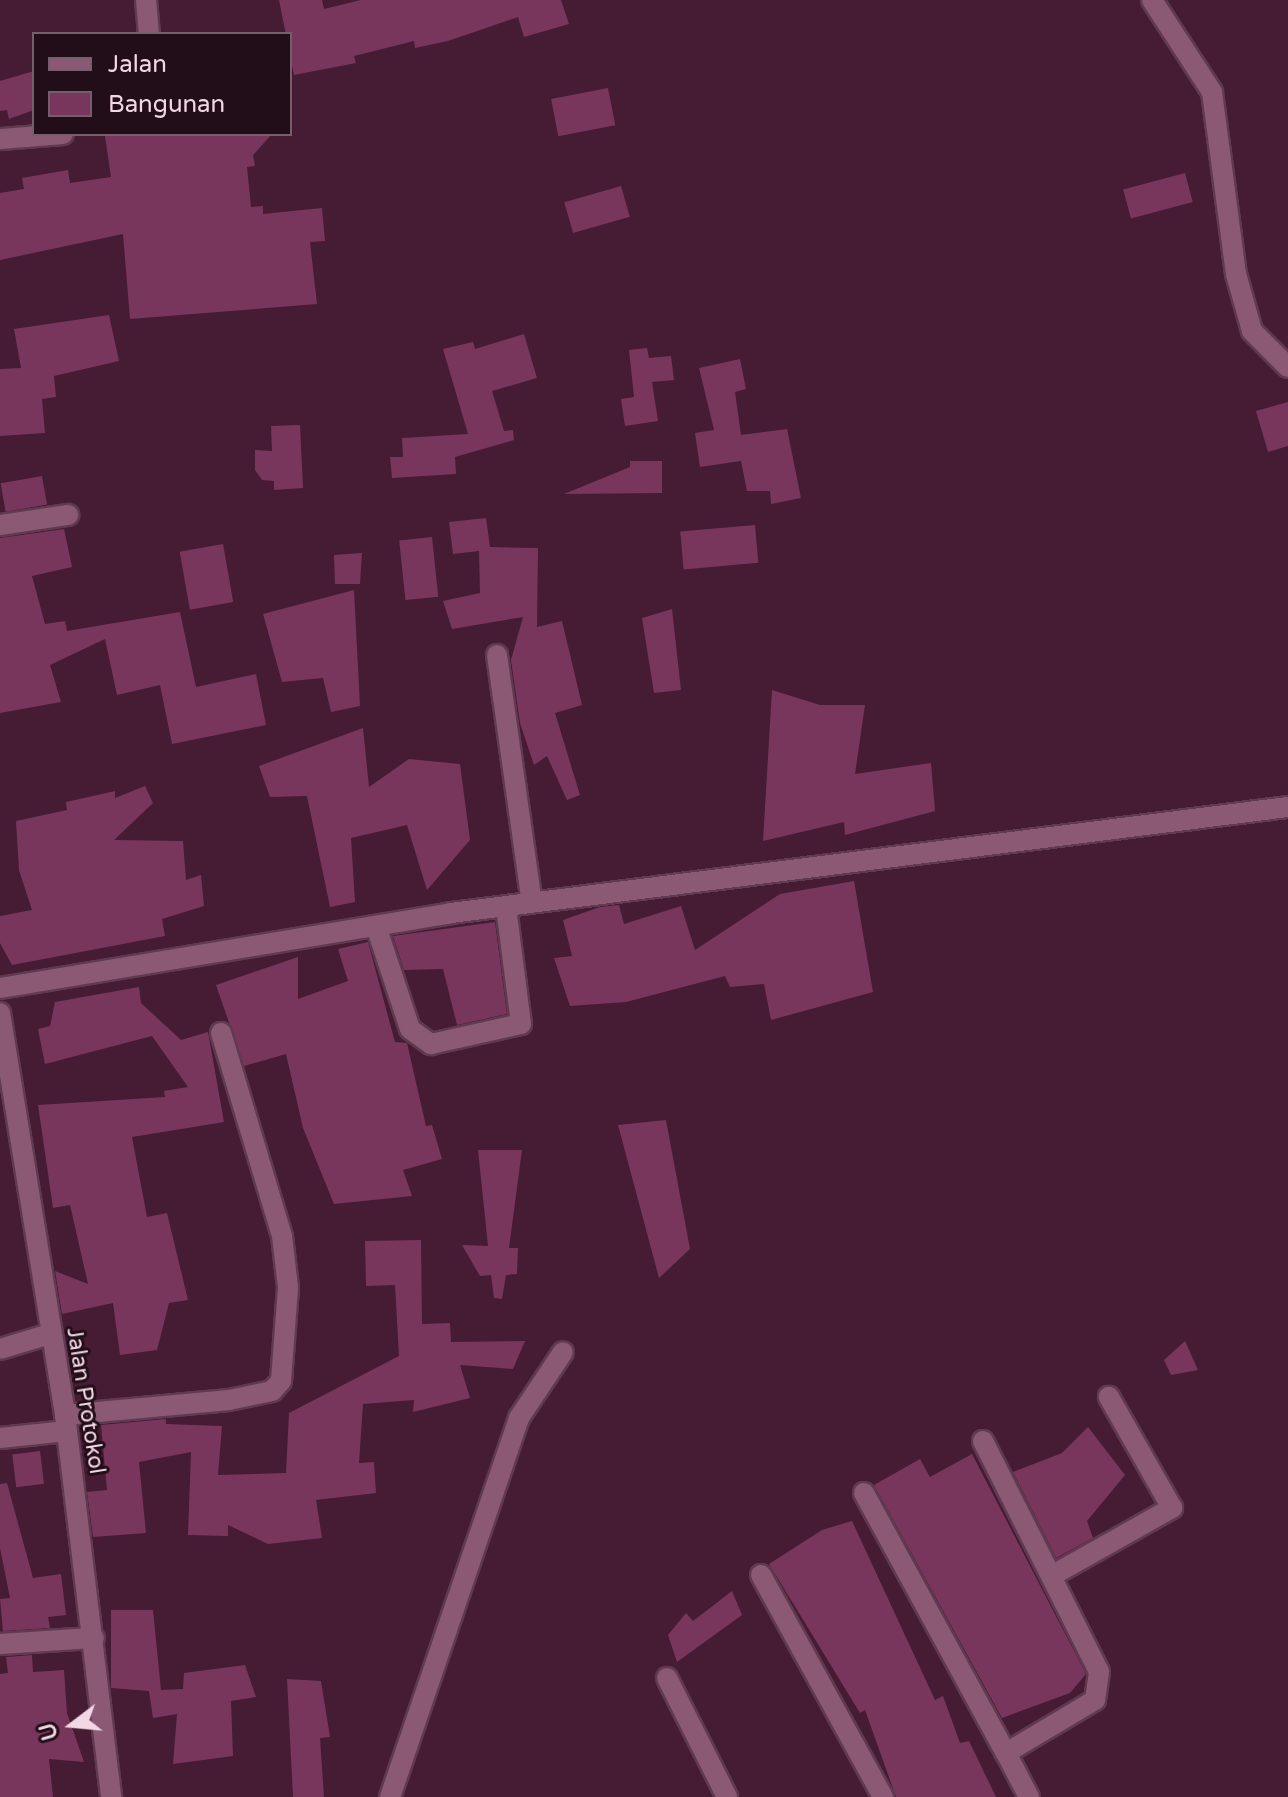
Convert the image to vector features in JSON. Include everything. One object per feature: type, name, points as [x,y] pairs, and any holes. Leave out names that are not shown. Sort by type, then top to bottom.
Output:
[{"type":"street","points":[[146,0],[149,32]]},
{"type":"street","points":[[1152,0],[1212,92],[1236,274],[1252,331],[1288,367]]},
{"type":"street","points":[[0,139],[38,136]]},
{"type":"street","points":[[0,525],[68,515]]},
{"type":"street","points":[[497,655],[532,903]]},
{"type":"street","points":[[0,988],[532,903],[1288,807]]},
{"type":"street","points":[[376,926],[410,1029],[431,1044],[521,1024],[506,907]]},
{"type":"street","name":"Jalan Protokol","points":[[0,1013],[66,1423],[111,1797]]},
{"type":"street","points":[[0,1438],[66,1423],[229,1400],[272,1391],[281,1381],[288,1287],[282,1236],[221,1033]]},
{"type":"street","points":[[0,1349],[50,1334]]},
{"type":"street","points":[[390,1797],[519,1418],[563,1352]]},
{"type":"street","points":[[1053,1575],[1172,1508],[1109,1397]]},
{"type":"street","points":[[983,1441],[1092,1650],[1101,1689],[1095,1700],[1006,1753]]},
{"type":"street","points":[[864,1493],[1029,1797]]},
{"type":"street","points":[[761,1575],[883,1797]]},
{"type":"street","points":[[0,1644],[94,1638]]},
{"type":"street","points":[[667,1678],[727,1797]]},
{"type":"building","points":[[279,0],[322,0],[324,9],[361,0],[561,0],[569,24],[524,37],[518,17],[448,41],[415,48],[414,41],[354,56],[356,63],[294,75],[292,32],[285,32]]},
{"type":"building","points":[[32,72],[32,111],[9,119],[7,110],[0,111],[0,81]]},
{"type":"building","points":[[608,88],[615,125],[558,136],[551,99]]},
{"type":"building","points":[[105,136],[270,136],[253,155],[255,166],[247,167],[251,207],[263,206],[263,214],[322,208],[325,241],[310,242],[317,304],[130,319],[123,234],[0,260],[0,193],[24,189],[22,178],[68,170],[70,183],[111,177]]},
{"type":"building","points":[[1185,173],[1193,202],[1131,219],[1123,190]]},
{"type":"building","points":[[621,186],[630,217],[573,233],[564,202]]},
{"type":"building","points":[[109,315],[119,361],[54,376],[56,397],[42,399],[45,433],[0,436],[0,369],[21,368],[14,329]]},
{"type":"building","points":[[524,334],[537,378],[492,391],[504,431],[513,430],[514,440],[455,457],[456,474],[392,478],[390,457],[403,457],[402,438],[468,434],[443,349],[473,342],[475,349]]},
{"type":"building","points":[[647,348],[649,358],[671,356],[674,380],[652,382],[658,421],[625,426],[621,399],[634,397],[629,350]]},
{"type":"building","points":[[740,359],[746,389],[735,392],[741,435],[787,429],[801,498],[771,504],[770,491],[747,491],[741,461],[700,467],[695,433],[714,430],[699,368]]},
{"type":"building","points":[[1288,402],[1288,446],[1268,452],[1256,411]]},
{"type":"building","points":[[300,425],[303,488],[274,490],[274,481],[262,480],[255,470],[255,450],[272,451],[271,426]]},
{"type":"building","points":[[630,461],[662,461],[662,493],[564,494],[630,467]]},
{"type":"building","points":[[42,476],[47,505],[6,512],[1,483]]},
{"type":"building","points":[[486,518],[490,547],[538,548],[537,627],[562,621],[582,705],[555,713],[580,795],[567,800],[547,756],[534,765],[520,723],[511,660],[523,617],[452,629],[443,601],[480,593],[479,551],[453,554],[449,522]]},
{"type":"building","points":[[755,525],[758,563],[684,569],[680,532]]},
{"type":"building","points":[[64,529],[72,567],[32,576],[45,624],[65,621],[67,631],[180,612],[196,687],[256,674],[266,725],[172,744],[160,685],[117,695],[105,639],[50,665],[61,702],[0,713],[0,538]]},
{"type":"building","points":[[432,537],[438,597],[405,600],[399,540]]},
{"type":"building","points":[[223,544],[233,602],[190,610],[180,552]]},
{"type":"building","points":[[362,553],[360,584],[335,584],[334,555]]},
{"type":"building","points":[[354,590],[360,706],[331,712],[323,678],[282,682],[263,614]]},
{"type":"building","points":[[672,609],[681,690],[654,693],[642,618]]},
{"type":"building","points":[[772,690],[820,705],[865,705],[855,774],[931,763],[935,811],[845,835],[844,822],[763,841]]},
{"type":"building","points":[[363,728],[369,787],[409,759],[460,764],[470,840],[427,890],[407,825],[351,838],[355,902],[330,907],[307,796],[270,797],[259,766]]},
{"type":"building","points":[[145,786],[153,803],[114,840],[183,841],[186,880],[201,875],[204,906],[162,919],[165,936],[12,965],[0,943],[0,916],[32,910],[19,870],[16,821],[67,810],[66,802],[115,791],[115,798]]},
{"type":"building","points":[[854,881],[873,992],[771,1020],[764,984],[730,987],[725,976],[626,1002],[570,1006],[554,958],[572,956],[563,920],[600,907],[619,905],[624,924],[681,906],[695,950],[780,894]]},
{"type":"building","points":[[495,922],[507,1014],[457,1025],[443,969],[404,970],[393,936]]},
{"type":"building","points":[[368,942],[395,1042],[407,1043],[426,1126],[432,1125],[442,1159],[403,1170],[412,1196],[334,1204],[303,1128],[286,1054],[244,1066],[216,985],[298,957],[298,999],[348,981],[338,949]]},
{"type":"building","points":[[139,987],[141,1003],[181,1040],[208,1032],[224,1122],[132,1137],[147,1217],[167,1213],[188,1300],[169,1303],[157,1350],[120,1355],[113,1303],[62,1314],[55,1271],[88,1284],[70,1205],[53,1208],[38,1105],[165,1097],[164,1091],[188,1087],[152,1036],[45,1064],[38,1029],[50,1026],[55,1002]]},
{"type":"building","points":[[666,1120],[690,1249],[659,1278],[618,1125]]},
{"type":"building","points":[[478,1150],[522,1150],[509,1248],[518,1248],[517,1274],[506,1275],[502,1299],[494,1298],[491,1275],[480,1276],[462,1245],[488,1246]]},
{"type":"building","points":[[421,1240],[422,1324],[450,1323],[451,1342],[525,1341],[513,1369],[460,1365],[470,1398],[413,1412],[414,1400],[363,1404],[359,1463],[374,1462],[376,1493],[316,1500],[322,1538],[268,1544],[228,1525],[228,1536],[188,1535],[191,1452],[139,1462],[146,1533],[93,1537],[87,1492],[107,1490],[101,1425],[166,1419],[166,1424],[222,1426],[218,1475],[286,1473],[289,1413],[399,1356],[395,1285],[366,1286],[365,1241]]},
{"type":"building","points":[[1185,1341],[1198,1370],[1171,1375],[1164,1360]]},
{"type":"building","points":[[1088,1427],[1125,1475],[1087,1521],[1093,1538],[1056,1558],[1013,1472],[1062,1453]]},
{"type":"building","points":[[40,1451],[44,1484],[16,1487],[12,1454]]},
{"type":"building","points":[[972,1454],[1086,1674],[1070,1693],[1002,1718],[874,1485],[920,1459],[930,1477]]},
{"type":"building","points":[[7,1483],[33,1578],[61,1574],[66,1615],[48,1617],[50,1628],[3,1631],[0,1599],[10,1598],[0,1548],[0,1484]]},
{"type":"building","points":[[852,1521],[935,1700],[943,1696],[960,1743],[969,1741],[996,1797],[896,1797],[865,1710],[860,1713],[769,1564],[822,1530]]},
{"type":"building","points":[[732,1591],[742,1615],[677,1662],[668,1635],[686,1613],[693,1621]]},
{"type":"building","points":[[111,1610],[153,1610],[161,1690],[183,1689],[184,1673],[245,1665],[256,1697],[231,1701],[233,1756],[173,1764],[177,1714],[153,1718],[149,1691],[111,1688]]},
{"type":"building","points":[[32,1655],[33,1672],[64,1670],[67,1713],[84,1762],[49,1759],[53,1797],[0,1797],[0,1674],[8,1673],[6,1657]]},
{"type":"building","points":[[287,1679],[321,1681],[330,1737],[320,1738],[324,1797],[293,1797]]}]
